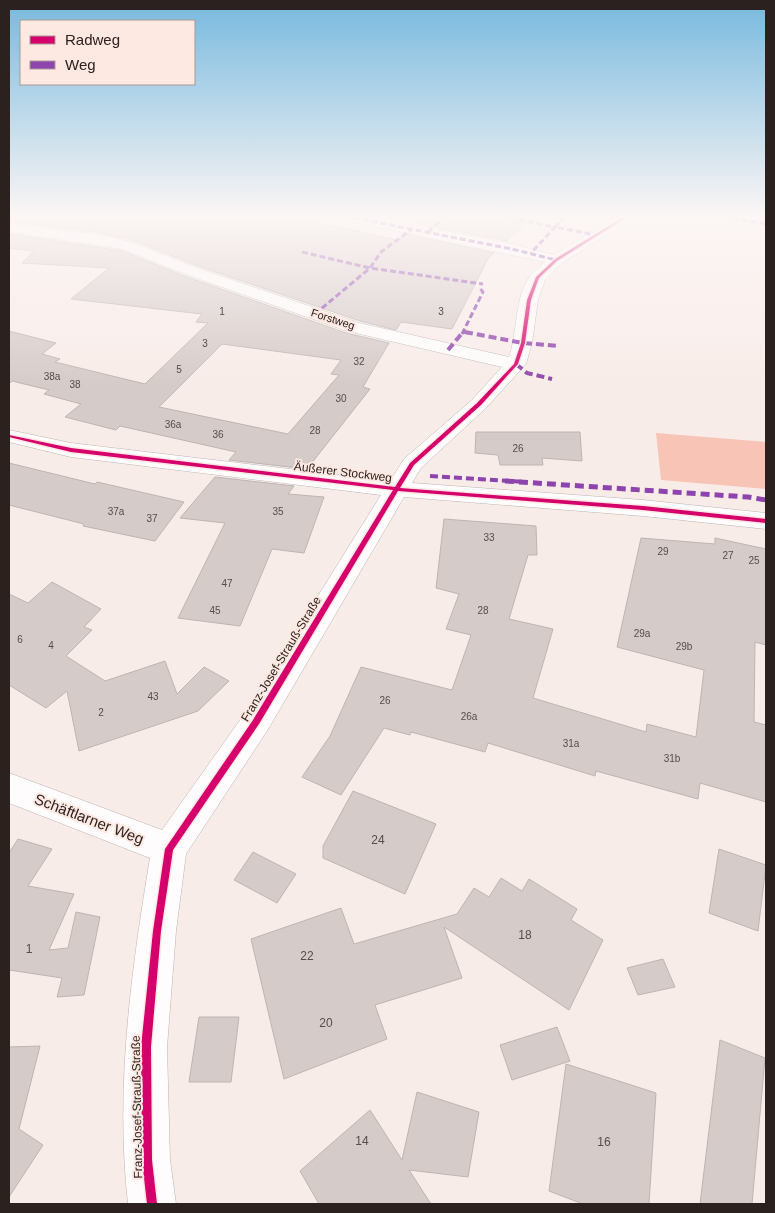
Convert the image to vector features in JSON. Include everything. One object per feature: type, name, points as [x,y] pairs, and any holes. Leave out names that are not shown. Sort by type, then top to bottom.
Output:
[{"type":"street","name":"Forstweg","points":[[196,273],[353,327],[516,364]]},
{"type":"street","name":"Franz-Josef-Strauß-Straße","points":[[152,1204],[147,1160],[146,1047],[157,932],[169,849],[256,722],[386,508],[394,490],[412,464],[479,404],[516,364],[523,343],[529,300],[537,278],[543,273]]},
{"type":"street","name":"Äußerer Stockweg","points":[[9,436],[71,450],[394,490],[643,508],[766,521]]},
{"type":"street","name":"Schäftlarner Weg","points":[[9,788],[169,849]]},
{"type":"shaded area","points":[[656,433],[766,442],[766,489],[661,480]]},
{"type":"building","points":[[103,273],[176,273],[346,333],[389,343],[363,387],[370,389],[307,469],[229,460],[236,452],[120,426],[116,430],[65,417],[81,404],[44,394],[49,390],[12,381],[9,384],[9,331],[56,343],[42,354],[60,359],[55,362],[145,384],[208,323],[196,322],[202,314],[71,299]],"holes":[[[222,344],[341,360],[331,374],[339,375],[288,434],[159,407]]]},
{"type":"building","points":[[217,273],[481,273],[452,329],[401,322],[396,330],[360,321]]},
{"type":"building","points":[[476,432],[580,432],[582,461],[542,458],[543,465],[500,465],[498,455],[475,453]]},
{"type":"building","points":[[9,463],[95,484],[97,482],[184,502],[155,541],[83,526],[84,524],[9,505]]},
{"type":"building","points":[[215,477],[294,486],[288,494],[324,497],[304,553],[272,549],[240,626],[178,618],[225,523],[180,518]]},
{"type":"building","points":[[444,519],[536,526],[537,555],[528,555],[509,619],[553,629],[533,698],[646,732],[647,724],[696,737],[704,670],[617,647],[641,538],[715,544],[715,538],[766,549],[766,645],[755,642],[754,722],[766,725],[766,802],[700,783],[698,799],[596,771],[595,776],[488,743],[485,752],[411,732],[410,735],[384,728],[341,795],[302,777],[330,736],[361,667],[452,690],[471,635],[446,629],[459,594],[436,588]]},
{"type":"building","points":[[52,582],[101,609],[84,627],[92,630],[66,656],[105,681],[165,661],[177,694],[204,667],[229,681],[198,711],[79,751],[67,691],[46,708],[9,685],[9,594],[28,603]]},
{"type":"building","points":[[353,791],[436,824],[405,894],[323,858],[323,846]]},
{"type":"building","points":[[18,839],[52,849],[28,886],[74,894],[49,950],[68,948],[76,912],[100,917],[84,995],[57,997],[62,978],[9,970],[9,853]]},
{"type":"building","points":[[719,849],[766,865],[758,931],[709,913]]},
{"type":"building","points":[[253,852],[296,874],[277,903],[234,880]]},
{"type":"building","points":[[501,878],[522,891],[529,879],[577,909],[571,920],[603,940],[569,1010],[444,927],[462,978],[375,1005],[387,1039],[284,1079],[251,939],[341,908],[354,944],[457,914],[474,888],[489,897]]},
{"type":"building","points":[[663,959],[675,987],[638,995],[627,968]]},
{"type":"building","points":[[199,1017],[239,1017],[231,1082],[189,1082]]},
{"type":"building","points":[[557,1027],[570,1061],[512,1080],[500,1045]]},
{"type":"building","points":[[720,1040],[765,1058],[752,1204],[700,1204]]},
{"type":"building","points":[[40,1046],[19,1129],[43,1145],[9,1197],[9,1047]]},
{"type":"building","points":[[566,1064],[656,1093],[649,1204],[583,1204],[549,1191]]},
{"type":"building","points":[[417,1092],[479,1112],[468,1177],[409,1170],[431,1204],[319,1204],[300,1171],[370,1110],[402,1160]]},
{"type":"marked path","points":[[315,314],[364,273]]},
{"type":"marked path","points":[[403,273],[483,284]]},
{"type":"marked path","points":[[448,350],[463,332],[483,292],[479,287]]},
{"type":"marked path","points":[[463,332],[523,343],[559,346]]},
{"type":"marked path","points":[[516,364],[527,373],[552,379]]},
{"type":"marked path","points":[[430,476],[748,497],[766,500]]},
{"type":"cycle path","points":[[152,1204],[147,1160],[146,1047],[157,931],[169,849],[256,722],[412,464],[479,404],[516,364],[523,343],[529,300],[537,278],[543,273]]},
{"type":"cycle path","points":[[9,436],[71,450],[383,488],[643,508],[766,521]]}]
